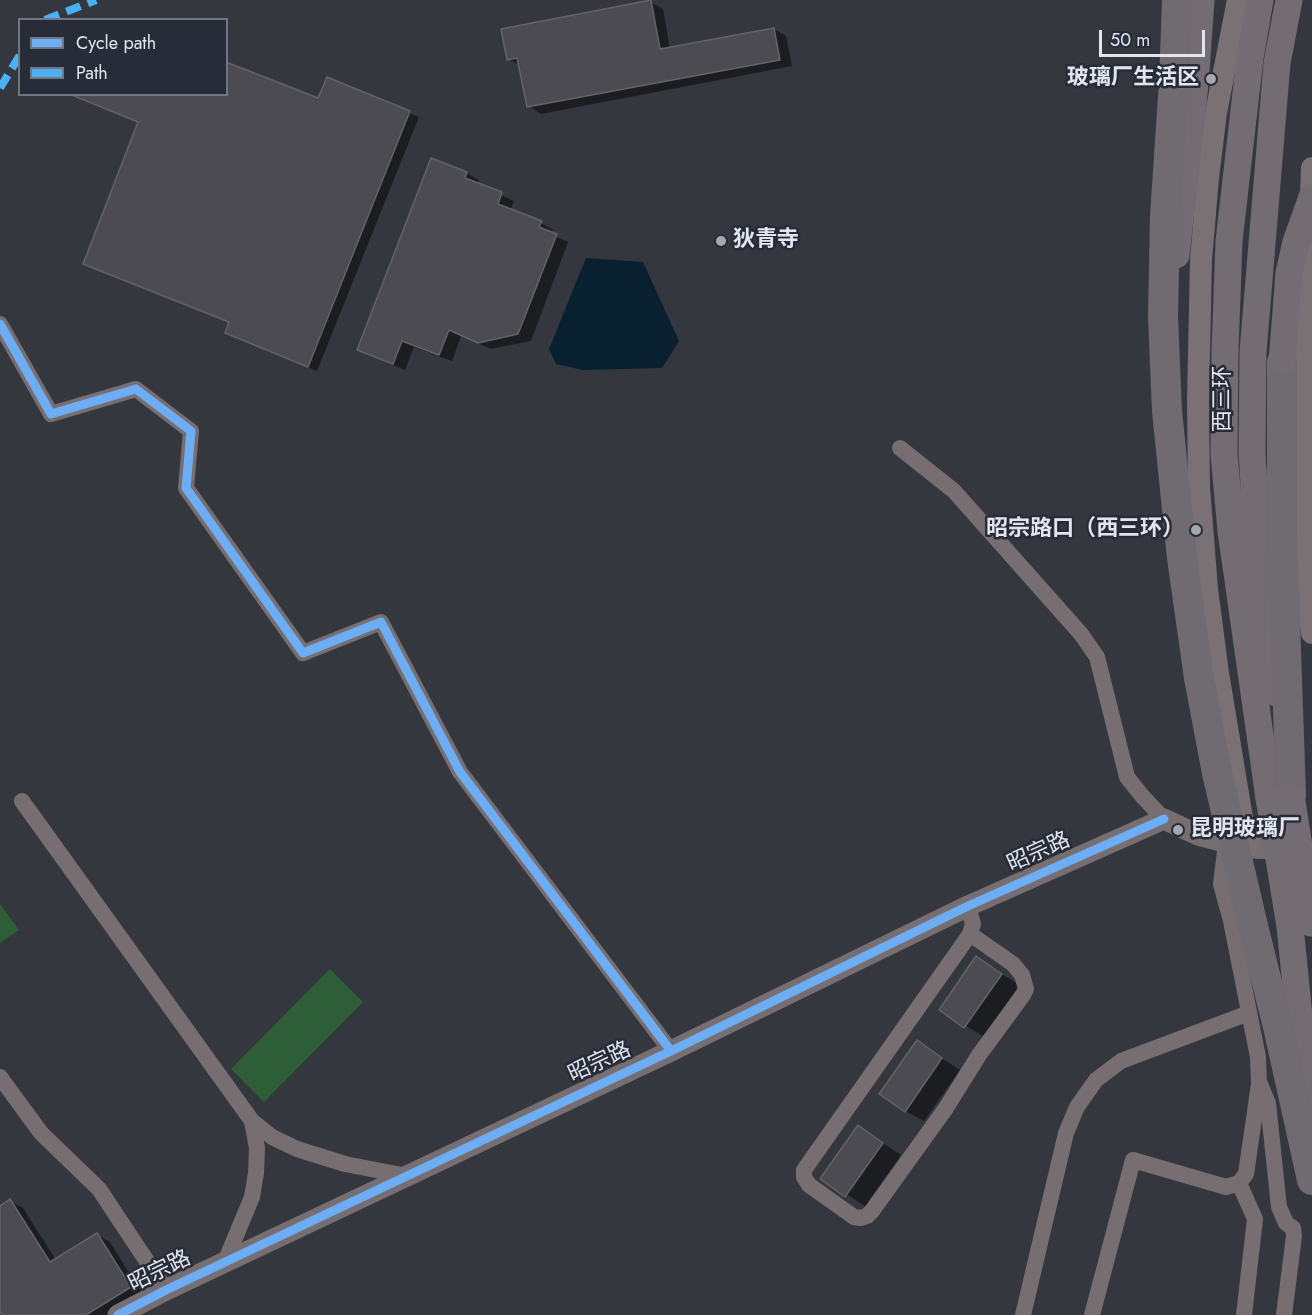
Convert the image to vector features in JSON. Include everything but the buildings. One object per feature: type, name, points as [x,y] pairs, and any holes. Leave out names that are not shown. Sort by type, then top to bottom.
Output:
[{"type":"highway","points":[[1177,0],[1165,216],[1165,358],[1173,480],[1190,620],[1217,773],[1312,1180]]},
{"type":"highway","points":[[1165,358],[1193,108],[1201,0]]},
{"type":"highway","name":"西三环","points":[[1260,0],[1250,58],[1229,242],[1224,454],[1234,555],[1280,797]]},
{"type":"highway","name":"西三环","points":[[1280,797],[1252,453],[1254,340],[1277,63],[1289,0]]},
{"type":"highway","points":[[1312,197],[1296,242],[1289,273],[1282,362],[1280,797],[1304,927],[1302,1046],[1312,1119]]},
{"type":"main road","points":[[1236,845],[1207,589],[1199,487],[1198,401],[1201,260],[1208,178],[1216,113],[1238,0]]},
{"type":"main road","points":[[1312,168],[1302,432],[1309,612],[1312,633]]},
{"type":"street","points":[[0,324],[51,414],[136,389],[191,431],[186,488],[303,653],[381,622],[460,772],[671,1051]]},
{"type":"street","points":[[900,448],[954,491],[1081,634],[1097,657],[1127,777],[1164,819],[1198,835],[1236,845],[1312,850]]},
{"type":"street","points":[[22,801],[252,1121],[272,1137],[297,1149],[345,1164],[407,1176]]},
{"type":"street","name":"昭宗路","points":[[118,1315],[166,1290],[671,1051],[968,906],[1164,819]]},
{"type":"street","points":[[1092,1315],[1133,1160],[1226,1187],[1239,1183],[1246,1174],[1259,1084],[1258,1057],[1231,921],[1221,884],[1236,845]]},
{"type":"street","points":[[968,906],[973,924],[970,934],[804,1170],[804,1177],[809,1185],[854,1217],[861,1218],[872,1211],[946,1108],[979,1055],[1026,989],[1022,975],[1013,964],[970,934]]},
{"type":"street","points":[[1023,1315],[1066,1133],[1077,1107],[1096,1080],[1122,1061],[1249,1013]]},
{"type":"street","points":[[0,1077],[41,1133],[99,1189],[166,1290]]},
{"type":"street","points":[[1259,1084],[1268,1102],[1279,1207],[1286,1223],[1293,1228],[1294,1236],[1284,1315]]},
{"type":"street","points":[[225,1262],[252,1197],[257,1148],[252,1121]]},
{"type":"street","points":[[1239,1183],[1255,1219],[1244,1315]]},
{"type":"green space","points":[[0,904],[19,930],[0,943]]},
{"type":"green space","points":[[330,969],[363,1002],[264,1102],[231,1069]]},
{"type":"water","points":[[586,258],[643,262],[679,341],[662,368],[583,370],[556,364],[549,349]]},
{"type":"marked path","points":[[50,18],[96,0]]},
{"type":"marked path","points":[[0,88],[18,58]]},
{"type":"cycle path","points":[[0,324],[51,414],[136,389],[191,431],[186,488],[303,653],[381,622],[460,772],[671,1051]]},
{"type":"cycle path","points":[[118,1315],[166,1290],[671,1051],[968,906],[1164,819]]},
{"type":"place","name":"玻璃厂生活区","points":[[1211,79]]},
{"type":"place","name":"狄青寺","points":[[721,241]]},
{"type":"place","name":"昭宗路口（西三环）","points":[[1196,530]]},
{"type":"place","name":"昆明玻璃厂","points":[[1178,830]]}]
